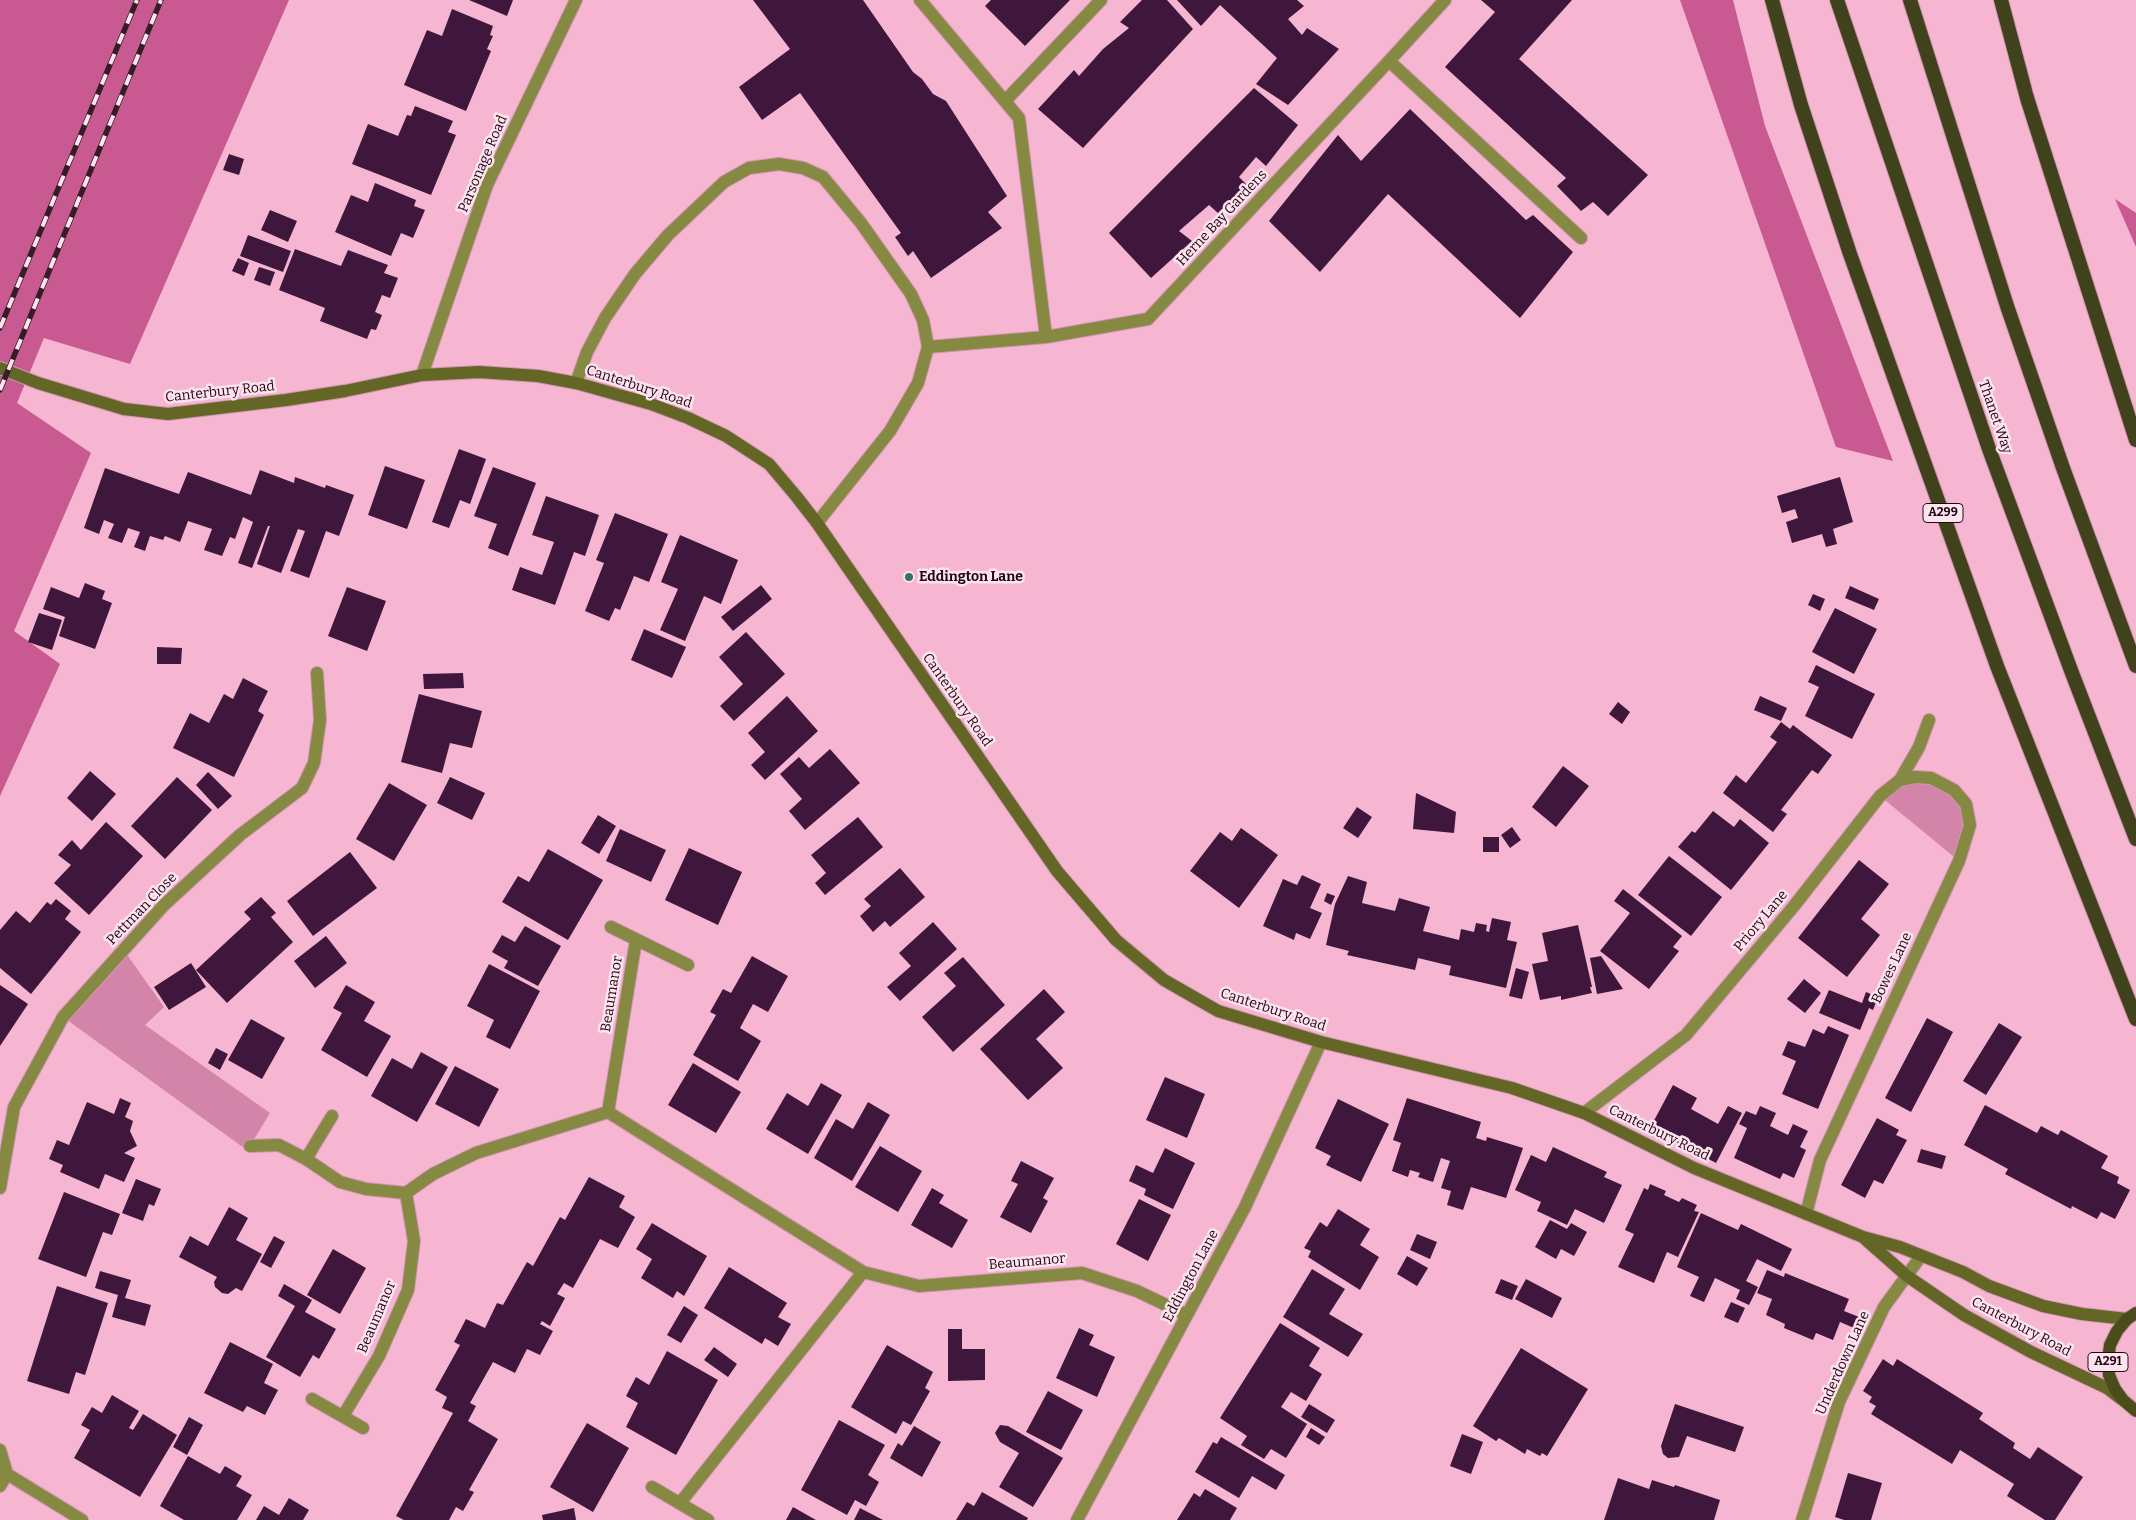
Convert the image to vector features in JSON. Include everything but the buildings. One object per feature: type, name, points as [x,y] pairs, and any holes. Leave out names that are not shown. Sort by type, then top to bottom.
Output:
[{"type":"highway","name":"A299","points":[[1772,0],[1801,105],[1850,254],[1993,657],[2136,1019]]},
{"type":"highway","name":"Thanet Way","points":[[1837,0],[1989,449],[2136,839]]},
{"type":"highway","points":[[1910,0],[2007,306],[2063,468],[2136,666]]},
{"type":"highway","points":[[2001,0],[2027,98],[2136,440]]},
{"type":"main road","name":"Canterbury Road","points":[[0,368],[38,383],[124,409],[168,414],[345,391],[422,375],[479,372],[538,376],[576,383],[651,404],[688,418],[726,436],[768,464],[817,523],[1057,871],[1116,940],[1164,980],[1218,1011],[1321,1042],[1512,1088],[1584,1113],[1694,1168],[1863,1237],[1900,1247],[1963,1272],[1989,1286],[2043,1306],[2082,1314],[2132,1316]]},
{"type":"main road","name":"Canterbury Road","points":[[1863,1237],[1907,1276],[1964,1315],[2031,1352],[2107,1388],[2123,1400]]},
{"type":"main road","name":"A291","points":[[2132,1316],[2117,1331],[2110,1345],[2108,1360],[2109,1375],[2115,1389],[2123,1400],[2136,1411]]},
{"type":"street","name":"Parsonage Road","points":[[422,375],[487,185],[576,0]]},
{"type":"street","points":[[920,0],[1006,100],[1019,118],[1046,337]]},
{"type":"street","points":[[1006,100],[1101,0]]},
{"type":"street","name":"Herne Bay Gardens","points":[[928,347],[1046,337],[1148,319],[1446,0]]},
{"type":"street","points":[[1388,62],[1580,238]]},
{"type":"street","points":[[576,383],[588,352],[605,318],[635,274],[668,235],[724,182],[749,168],[779,164],[803,168],[823,177],[841,197],[911,294],[923,320],[928,347],[918,383],[890,431],[817,523]]},
{"type":"street","name":"Pettman Close","points":[[0,1188],[14,1106],[63,1017],[164,906],[240,835],[302,788],[314,763],[320,720],[317,673]]},
{"type":"street","name":"Priory Lane","points":[[1584,1113],[1686,1035],[1794,906],[1880,796],[1900,780],[1919,748],[1929,720]]},
{"type":"street","name":"Bowes Lane","points":[[1806,1214],[1820,1160],[1958,861],[1970,825],[1966,804],[1954,790],[1931,778],[1915,777],[1900,780]]},
{"type":"street","name":"Beaumanor","points":[[611,927],[688,966]]},
{"type":"street","name":"Beaumanor","points":[[636,940],[608,1112],[863,1272],[919,1286],[1082,1273],[1137,1291],[1187,1315]]},
{"type":"street","name":"Eddington Lane","points":[[1077,1520],[1245,1207],[1321,1042]]},
{"type":"street","points":[[250,1146],[279,1145],[306,1159],[340,1182],[366,1189],[406,1193],[433,1174],[476,1154],[608,1112]]},
{"type":"street","points":[[306,1159],[332,1116]]},
{"type":"street","name":"Beaumanor","points":[[343,1416],[379,1356],[408,1290],[414,1241],[406,1193]]},
{"type":"street","name":"Underdown Lane","points":[[1802,1520],[1839,1402],[1875,1323],[1921,1256]]},
{"type":"street","points":[[680,1503],[863,1272]]},
{"type":"street","points":[[312,1399],[363,1428]]},
{"type":"street","points":[[0,1450],[7,1474],[82,1520]]},
{"type":"street","points":[[0,1486],[7,1474]]},
{"type":"street","points":[[652,1487],[708,1520]]},
{"type":"shaded area","points":[[0,0],[289,0],[130,364],[44,338],[17,403],[91,453],[14,631],[60,664],[0,796]]},
{"type":"shaded area","points":[[1680,0],[1733,0],[1765,126],[1893,461],[1836,447]]},
{"type":"shaded area","points":[[2115,199],[2136,213],[2136,247]]},
{"type":"shaded area","points":[[1915,777],[1954,790],[1970,825],[1959,861],[1880,796]]},
{"type":"shaded area","points":[[123,949],[164,1007],[145,1025],[270,1113],[250,1146],[244,1148],[63,1017]]},
{"type":"railway","points":[[0,328],[137,0]]},
{"type":"railway","points":[[0,390],[161,0]]},
{"type":"place","name":"Eddington Lane","points":[[909,577]]}]
